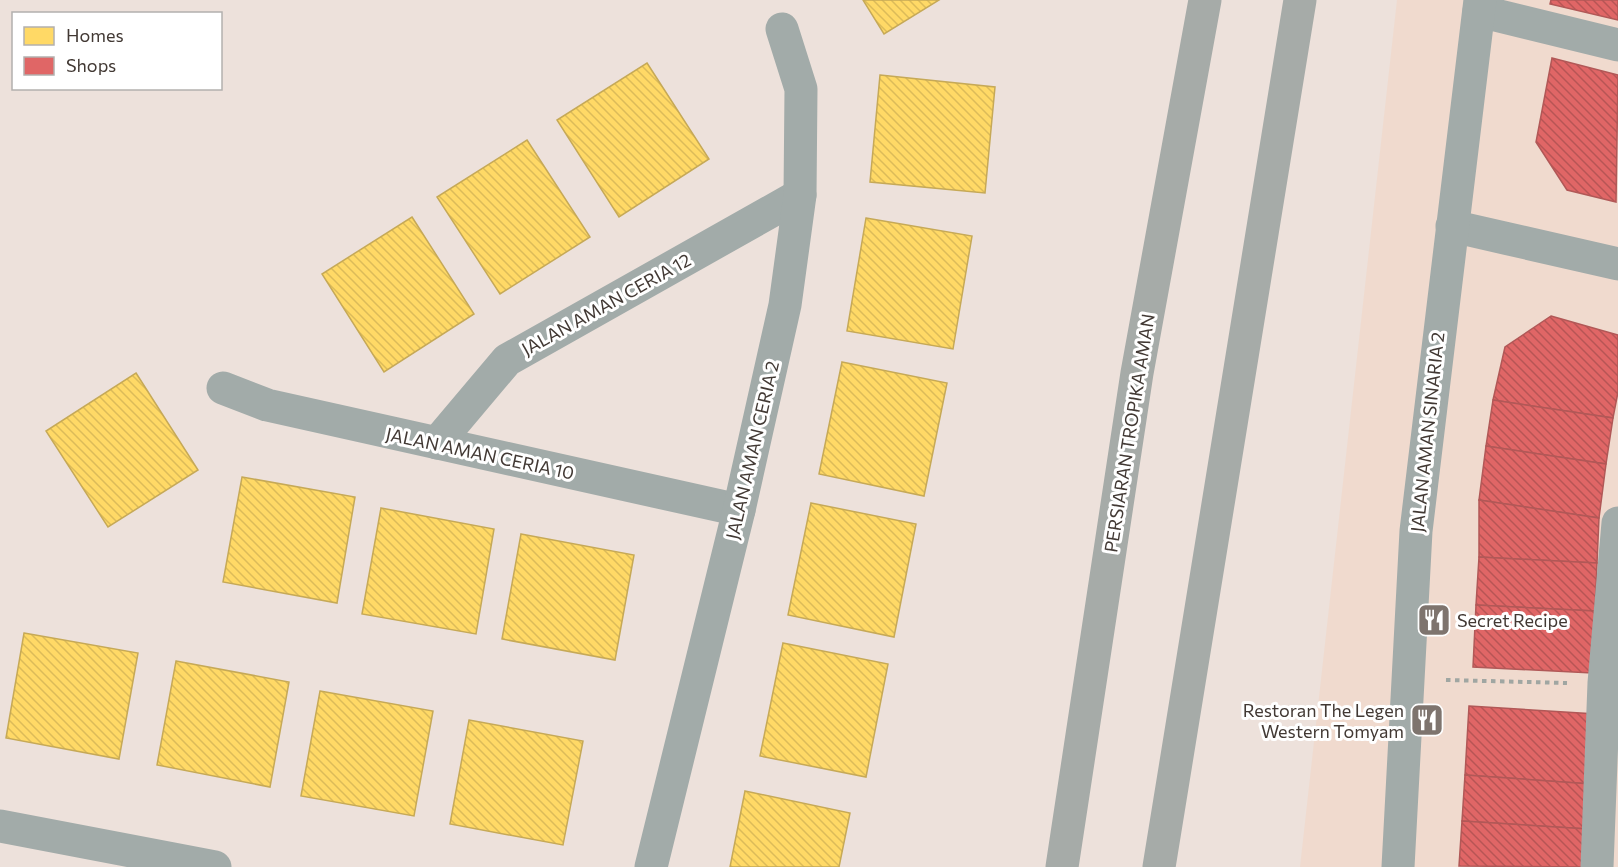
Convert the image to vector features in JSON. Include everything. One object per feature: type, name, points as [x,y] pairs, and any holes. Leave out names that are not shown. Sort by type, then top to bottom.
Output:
[{"type":"main road","name":"PERSIARAN TROPIKA AMAN","points":[[1062,867],[1137,373],[1205,0]]},
{"type":"main road","points":[[1159,867],[1300,0]]},
{"type":"street","points":[[1480,6],[1618,45]]},
{"type":"street","name":"JALAN AMAN SINARIA 2","points":[[1398,867],[1416,531],[1480,6]]},
{"type":"street","name":"JALAN AMAN CERIA 2","points":[[651,867],[739,510],[785,305],[800,195],[801,89],[782,29]]},
{"type":"street","name":"JALAN AMAN CERIA 12","points":[[437,443],[507,360],[800,195]]},
{"type":"street","points":[[1452,226],[1618,264]]},
{"type":"street","name":"JALAN AMAN CERIA 10","points":[[224,388],[267,405],[739,510]]},
{"type":"street","points":[[1597,867],[1604,683],[1618,522]]},
{"type":"street","points":[[0,825],[180,864],[215,867]]},
{"type":"path","points":[[1409,680],[1604,683]]},
{"type":"shaded area","points":[[1397,0],[1618,0],[1618,867],[1300,867]]},
{"type":"building: Homes","points":[[863,0],[939,0],[884,34]]},
{"type":"building: Homes","points":[[647,63],[709,159],[619,217],[557,120]]},
{"type":"building: Homes","points":[[880,75],[995,87],[985,193],[870,182]]},
{"type":"building: Homes","points":[[527,140],[590,237],[500,294],[437,197]]},
{"type":"building: Homes","points":[[412,217],[474,314],[384,372],[322,274]]},
{"type":"building: Homes","points":[[866,218],[972,236],[953,349],[847,331]]},
{"type":"building: Homes","points":[[842,362],[947,383],[924,496],[819,474]]},
{"type":"building: Homes","points":[[136,373],[198,470],[108,527],[46,431]]},
{"type":"building: Homes","points":[[242,477],[355,497],[337,603],[223,582]]},
{"type":"building: Homes","points":[[811,503],[916,524],[894,637],[788,615]]},
{"type":"building: Homes","points":[[381,508],[494,529],[476,634],[362,614]]},
{"type":"building: Homes","points":[[521,534],[634,555],[615,660],[502,639]]},
{"type":"building: Homes","points":[[24,633],[138,653],[119,759],[6,738]]},
{"type":"building: Homes","points":[[783,643],[888,664],[866,777],[760,756]]},
{"type":"building: Homes","points":[[176,661],[289,682],[270,787],[157,765]]},
{"type":"building: Homes","points":[[320,691],[433,711],[414,816],[301,796]]},
{"type":"building: Homes","points":[[469,720],[583,741],[563,845],[450,824]]},
{"type":"building: Homes","points":[[745,791],[850,813],[839,867],[730,867]]},
{"type":"building: Shops","points":[[1551,0],[1618,0],[1618,20],[1550,4]]},
{"type":"building: Shops","points":[[1552,58],[1618,75],[1616,202],[1567,190],[1536,142]]},
{"type":"building: Shops","points":[[1551,316],[1618,335],[1618,392],[1613,418],[1493,400],[1505,347]]},
{"type":"building: Shops","points":[[1493,400],[1613,418],[1606,464],[1486,446]]},
{"type":"building: Shops","points":[[1486,446],[1606,464],[1599,518],[1479,500]]},
{"type":"building: Shops","points":[[1479,500],[1599,518],[1597,563],[1479,557]]},
{"type":"building: Shops","points":[[1479,557],[1597,563],[1595,611],[1476,605]]},
{"type":"building: Shops","points":[[1476,605],[1595,611],[1592,673],[1473,667]]},
{"type":"building: Shops","points":[[1469,706],[1596,714],[1591,784],[1465,775]]},
{"type":"building: Shops","points":[[1465,775],[1591,784],[1588,829],[1462,821]]},
{"type":"building: Shops","points":[[1462,821],[1588,829],[1587,867],[1459,866]]},
{"type":"place","name":"Secret Recipe","points":[[1434,620]]},
{"type":"place","name":"Restoran The Legen Western Tomyam","points":[[1427,720]]}]
